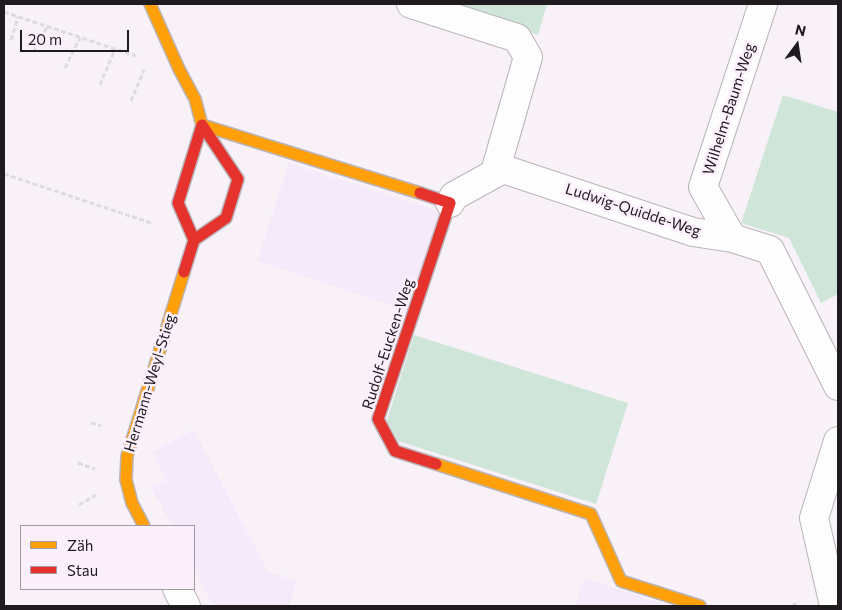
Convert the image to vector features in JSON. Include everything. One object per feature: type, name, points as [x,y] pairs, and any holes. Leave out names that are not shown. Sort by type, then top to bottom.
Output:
[{"type":"street","points":[[150,4],[179,69],[195,99],[202,126],[238,179],[226,218],[194,240],[178,203],[202,126]]},
{"type":"street","points":[[202,126],[450,204],[454,196],[495,172],[528,57],[516,38],[411,4]]},
{"type":"street","name":"Wilhelm-Baum-Weg","points":[[732,238],[703,187],[763,4]]},
{"type":"street","name":"Ludwig-Quidde-Weg","points":[[495,172],[503,169],[693,232],[732,238],[770,250],[838,386]]},
{"type":"street","name":"Rudolf-Eucken-Weg","points":[[450,204],[378,419],[395,451],[591,514],[622,581],[700,606]]},
{"type":"street","name":"Hermann-Weyl-Stieg","points":[[143,525],[132,503],[126,480],[127,456],[194,240]]},
{"type":"street","points":[[834,606],[814,518],[838,441]]},
{"type":"street","points":[[178,590],[186,606]]},
{"type":"path","points":[[4,12],[130,54]]},
{"type":"path","points":[[11,40],[18,17]]},
{"type":"path","points":[[33,52],[47,27]]},
{"type":"path","points":[[65,68],[80,38]]},
{"type":"path","points":[[100,85],[115,49]]},
{"type":"path","points":[[131,101],[145,68]]},
{"type":"path","points":[[4,174],[140,219]]},
{"type":"shaded area","points":[[289,163],[440,212],[417,281],[406,278],[396,307],[257,261]]},
{"type":"shaded area","points":[[194,430],[268,572],[297,581],[289,606],[213,606],[195,571],[195,525],[171,525],[151,487],[166,480],[152,452]]},
{"type":"shaded area","points":[[584,578],[669,606],[575,606]]},
{"type":"green space","points":[[438,4],[547,4],[538,35]]},
{"type":"green space","points":[[783,95],[838,112],[838,294],[821,303],[789,238],[741,223]]},
{"type":"green space","points":[[414,335],[628,403],[596,504],[398,441],[387,420]]},
{"type":"traffic: slow","points":[[150,4],[179,69],[195,99],[202,125],[420,193]]},
{"type":"traffic: slow","points":[[143,525],[132,503],[126,480],[127,456],[184,272]]},
{"type":"traffic: slow","points":[[436,464],[591,514],[621,581],[700,606]]},
{"type":"traffic: jam","points":[[184,272],[194,240],[226,218],[238,179],[202,125],[178,203],[194,240]]},
{"type":"traffic: jam","points":[[420,193],[450,203],[378,419],[395,451],[436,464]]}]
